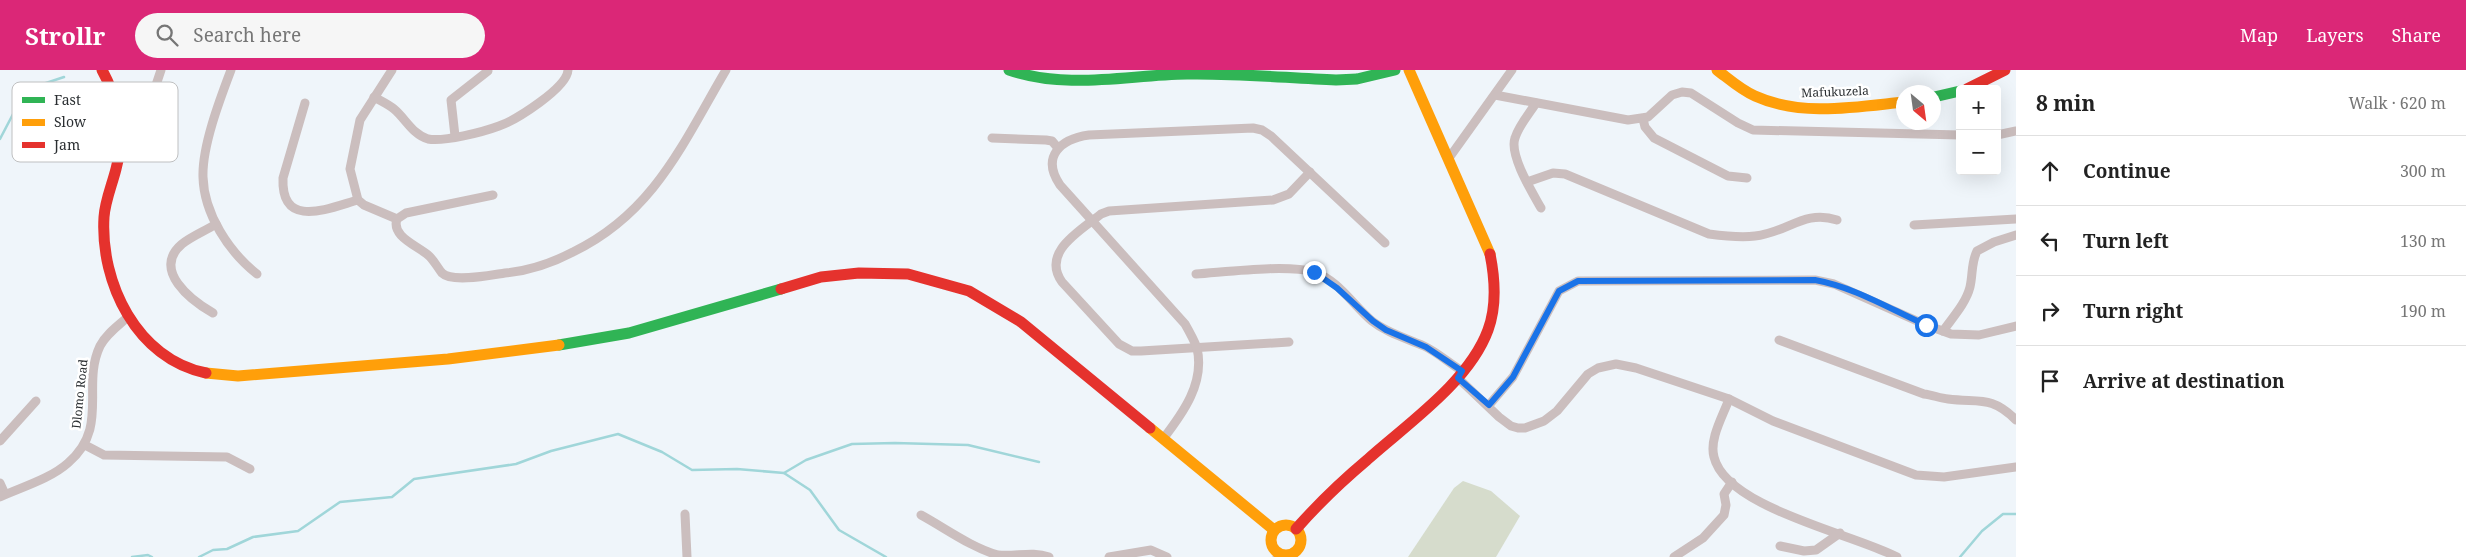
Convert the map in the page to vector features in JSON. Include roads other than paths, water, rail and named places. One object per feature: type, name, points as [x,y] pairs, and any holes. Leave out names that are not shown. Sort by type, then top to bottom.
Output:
[{"type":"street","points":[[102,70],[107,82]]},
{"type":"street","points":[[157,82],[161,70]]},
{"type":"street","points":[[231,70],[210,134],[203,176],[205,197],[216,224],[244,264],[258,274]]},
{"type":"street","points":[[392,70],[360,120],[350,169],[358,200],[364,205],[397,218]]},
{"type":"street","points":[[374,97],[393,108],[417,133],[426,138],[455,136],[500,126],[515,119],[565,82],[568,70]]},
{"type":"street","points":[[493,195],[406,213],[397,218],[394,226],[397,233],[431,258],[442,273],[448,276],[459,278],[518,272],[558,260],[591,244],[630,216],[668,169],[726,70]]},
{"type":"street","points":[[1009,70],[1026,78],[1050,82],[1188,74],[1286,74],[1357,79],[1395,70]]},
{"type":"street","points":[[1296,529],[1344,479],[1419,414],[1460,374],[1483,340],[1493,308],[1494,274],[1489,248],[1408,70]]},
{"type":"street","points":[[1449,158],[1512,70]]},
{"type":"street","name":"Mafukuzela","points":[[1718,70],[1756,97],[1791,106],[1808,108],[1896,102]]},
{"type":"street","points":[[1975,85],[2005,70]]},
{"type":"street","points":[[455,136],[451,100],[488,71]]},
{"type":"street","points":[[1495,95],[1628,120],[1643,119],[1656,112],[1672,95],[1682,92],[1691,93],[1738,124],[1753,130],[1956,135]]},
{"type":"street","points":[[1941,95],[1956,92]]},
{"type":"street","points":[[305,103],[283,178],[286,199],[292,206],[309,214],[358,200]]},
{"type":"street","points":[[1536,103],[1514,139],[1514,148],[1527,182],[1541,208]]},
{"type":"street","points":[[1643,119],[1645,127],[1654,138],[1728,176],[1747,178]]},
{"type":"street","points":[[1163,438],[1180,417],[1196,384],[1198,370],[1196,348],[1185,324],[1056,180],[1053,174],[1053,157],[1058,148],[1075,137],[1089,135],[1253,128],[1262,130],[1271,136],[1385,243]]},
{"type":"street","points":[[2001,134],[2016,132]]},
{"type":"street","points":[[992,138],[1046,140],[1052,141],[1058,148]]},
{"type":"street","points":[[117,162],[104,215],[104,247],[116,296],[143,335],[174,362],[194,371],[218,376],[238,376],[448,359],[536,349],[629,333],[820,277],[859,272],[908,274],[969,291],[1021,322],[1274,530]]},
{"type":"street","points":[[1289,342],[1141,351],[1125,348],[1111,337],[1062,282],[1055,268],[1058,252],[1101,214],[1121,210],[1273,200],[1289,194],[1310,172]]},
{"type":"street","points":[[1527,182],[1553,173],[1565,174],[1709,234],[1733,237],[1756,236],[1773,232],[1815,216],[1837,220]]},
{"type":"street","points":[[1914,225],[2016,218]]},
{"type":"street","points":[[213,313],[190,300],[172,274],[171,263],[174,253],[182,244],[216,224]]},
{"type":"street","points":[[1943,331],[1967,297],[1971,268],[1977,251],[1994,242],[2016,235]]},
{"type":"street","points":[[1196,274],[1289,270],[1314,272],[1337,288],[1373,321],[1386,330],[1426,347],[1460,374],[1511,426],[1525,428],[1544,421],[1558,411],[1588,374],[1598,368],[1616,364],[1636,368],[1729,399],[1773,420],[1916,475],[1944,477],[2016,467]]},
{"type":"street","points":[[1489,405],[1513,377],[1559,291],[1578,281],[1815,280],[1834,284],[1951,334],[1979,334],[2016,326]]},
{"type":"street","name":"Dlomo Road","points":[[3,496],[56,472],[68,463],[85,444],[92,424],[96,356],[108,335],[129,316]]},
{"type":"street","points":[[1779,340],[1924,394],[1947,399],[1993,402],[2004,408],[2016,420]]},
{"type":"street","points":[[1729,399],[1713,448],[1716,464],[1744,494],[1765,506],[1840,533],[1897,557]]},
{"type":"street","points":[[0,441],[36,401]]},
{"type":"street","points":[[85,444],[104,455],[222,457],[250,469]]},
{"type":"street","points":[[1674,557],[1703,538],[1724,515],[1726,505],[1724,494],[1732,482]]},
{"type":"street","points":[[0,483],[3,496]]},
{"type":"street","points":[[685,514],[687,557]]},
{"type":"street","points":[[921,515],[991,553],[1004,556],[1033,553],[1049,557]]},
{"type":"street","points":[[1287,525],[1296,529],[1300,537],[1298,549],[1287,555],[1278,555],[1271,546],[1271,535],[1274,530],[1287,525]]},
{"type":"street","points":[[1780,546],[1804,551],[1816,550],[1840,533]]},
{"type":"street","points":[[1109,557],[1151,550],[1167,557]]},
{"type":"waterway","points":[[49,82],[64,77]]},
{"type":"waterway","points":[[0,139],[12,116]]},
{"type":"waterway","points":[[199,557],[213,550],[227,549],[253,537],[298,531],[340,502],[392,497],[414,479],[516,464],[551,451],[618,434],[662,452],[692,470],[737,469],[784,473],[806,460],[852,444],[895,443],[968,445],[1039,462]]},
{"type":"waterway","points":[[784,473],[810,490],[839,530],[886,557]]},
{"type":"waterway","points":[[1960,557],[1982,531],[2003,514],[2016,514]]},
{"type":"waterway","points":[[132,557],[148,555],[152,557]]}]
